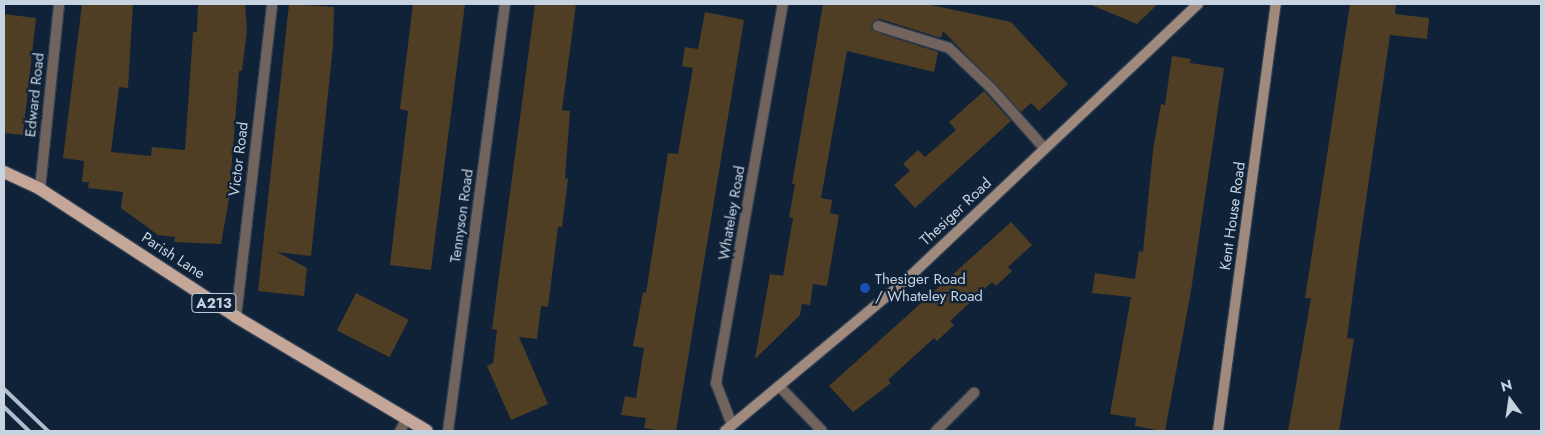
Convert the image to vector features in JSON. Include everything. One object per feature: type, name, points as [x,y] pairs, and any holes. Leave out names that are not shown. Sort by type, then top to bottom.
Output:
[{"type":"main road","name":"Parish Lane","points":[[4,172],[40,189],[403,426],[426,431]]},
{"type":"street","name":"Edward Road","points":[[40,189],[59,4]]},
{"type":"street","name":"Victor Road","points":[[236,317],[272,4]]},
{"type":"street","name":"Tennyson Road","points":[[448,431],[505,4]]},
{"type":"street","name":"Whateley Road","points":[[729,428],[716,383],[783,4]]},
{"type":"street","name":"Thesiger Road","points":[[729,428],[904,282],[1198,4]]},
{"type":"street","name":"Kent House Road","points":[[1218,431],[1276,4]]},
{"type":"street","points":[[878,26],[949,48],[991,88],[1045,149]]},
{"type":"street","points":[[779,386],[822,431]]},
{"type":"street","points":[[936,431],[974,393]]},
{"type":"building","points":[[82,4],[133,4],[128,88],[119,87],[111,152],[151,156],[152,147],[185,150],[193,32],[197,32],[198,4],[245,4],[247,30],[242,71],[239,71],[229,199],[221,244],[174,242],[175,237],[158,235],[121,208],[123,192],[88,188],[89,182],[82,182],[84,161],[63,158]]},
{"type":"building","points":[[289,4],[334,7],[333,46],[311,256],[277,252],[307,268],[304,296],[258,291]]},
{"type":"building","points":[[413,4],[465,4],[431,270],[390,265],[408,111],[400,109]]},
{"type":"building","points":[[535,4],[576,4],[562,110],[570,111],[565,178],[568,179],[562,227],[558,227],[548,307],[541,306],[537,339],[519,337],[548,404],[511,420],[487,366],[493,363],[497,330],[492,329]]},
{"type":"building","points":[[823,4],[926,4],[1011,22],[1068,84],[1039,111],[1031,103],[1021,112],[943,31],[941,38],[880,19],[874,21],[871,27],[876,32],[938,52],[934,72],[847,51],[821,198],[832,200],[830,213],[839,215],[827,286],[813,284],[810,305],[802,304],[800,315],[755,359],[770,274],[783,276],[793,218],[789,217],[795,184],[792,184]]},
{"type":"building","points":[[1089,4],[1158,4],[1137,24]]},
{"type":"building","points":[[1350,4],[1396,4],[1395,14],[1429,18],[1427,39],[1390,35],[1347,338],[1354,339],[1339,431],[1288,431],[1311,298],[1305,298]]},
{"type":"building","points":[[705,12],[744,20],[676,431],[662,431],[644,428],[646,418],[621,415],[625,396],[636,398],[644,348],[633,346],[643,292],[646,293],[668,153],[678,154],[693,68],[682,66],[685,47],[698,49]]},
{"type":"building","points":[[4,14],[36,18],[23,135],[4,133]]},
{"type":"building","points":[[1172,56],[1191,59],[1190,63],[1224,68],[1191,291],[1165,431],[1162,431],[1135,426],[1136,418],[1110,414],[1131,297],[1092,293],[1095,273],[1135,279],[1139,251],[1143,252],[1153,150],[1161,104],[1165,105]]},
{"type":"building","points":[[984,91],[1011,121],[915,208],[894,185],[910,171],[903,164],[918,150],[925,157],[956,130],[949,122]]},
{"type":"building","points":[[1011,222],[1032,245],[1008,267],[1012,271],[996,286],[992,282],[950,321],[954,325],[937,341],[934,338],[888,380],[891,383],[853,412],[829,386]]},
{"type":"building","points":[[356,293],[409,320],[390,357],[337,330]]},
{"type":"railway","points":[[4,389],[48,431]]},
{"type":"railway","points":[[4,407],[29,431]]},
{"type":"place","name":"Thesiger Road / Whateley Road","points":[[865,288]]}]
